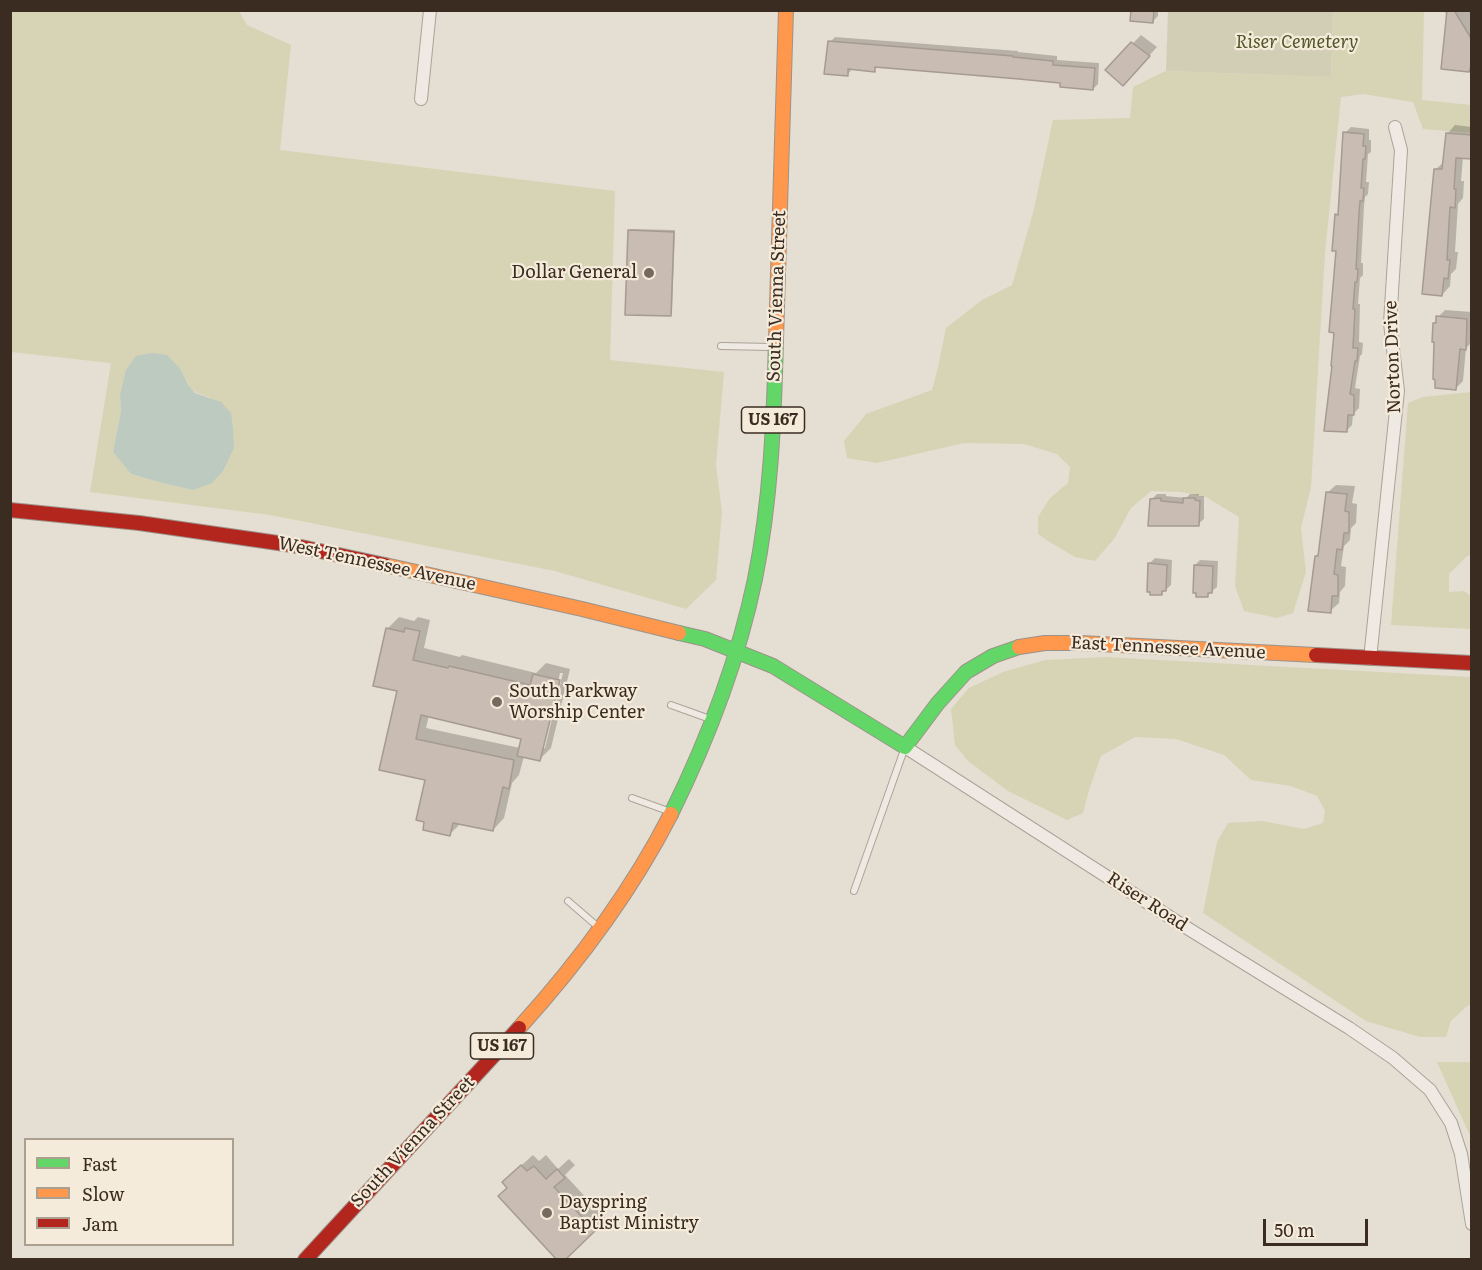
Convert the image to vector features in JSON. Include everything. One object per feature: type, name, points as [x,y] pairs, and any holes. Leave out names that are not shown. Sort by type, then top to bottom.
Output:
[{"type":"main road","name":"South Vienna Street","points":[[305,1260],[539,1006],[567,972],[632,881],[671,812],[714,720],[747,616],[766,516],[776,347],[786,10]]},
{"type":"main road","name":"West Tennessee Avenue","points":[[10,510],[139,523],[292,545],[582,609],[705,639],[736,651]]},
{"type":"main road","name":"East Tennessee Avenue","points":[[905,747],[938,703],[966,672],[993,656],[1018,647],[1045,643],[1472,663]]},
{"type":"main road","name":"Riser Road","points":[[736,651],[774,666],[905,747]]},
{"type":"street","points":[[421,99],[430,10]]},
{"type":"street","name":"Norton Drive","points":[[1370,658],[1398,391],[1390,323],[1401,150],[1395,127]]},
{"type":"street","name":"Riser Road","points":[[905,747],[1393,1058],[1430,1090],[1451,1123],[1461,1154],[1472,1224]]},
{"type":"lane","points":[[721,346],[776,347]]},
{"type":"lane","points":[[671,705],[714,720]]},
{"type":"lane","points":[[854,891],[905,747]]},
{"type":"lane","points":[[632,798],[671,812]]},
{"type":"lane","points":[[568,901],[600,928]]},
{"type":"shaded area","points":[[11,11],[239,11],[247,25],[291,45],[280,150],[615,191],[610,360],[724,372],[716,465],[722,512],[716,580],[686,609],[555,571],[270,515],[90,492],[111,363],[11,352]],"holes":[[[181,370],[193,391],[209,397],[193,490],[131,474],[113,452],[121,411],[120,395]]]},
{"type":"shaded area","points":[[1333,11],[1424,11],[1422,100],[1471,105],[1471,133],[1423,129],[1413,102],[1363,94],[1341,97],[1325,253],[1311,487],[1301,528],[1306,572],[1293,613],[1277,618],[1244,611],[1235,586],[1239,517],[1206,497],[1181,492],[1151,491],[1131,508],[1114,539],[1095,561],[1075,557],[1038,534],[1038,517],[1050,498],[1068,483],[1070,467],[1057,454],[1024,444],[964,443],[877,463],[847,458],[844,441],[866,414],[932,390],[946,328],[982,300],[1012,285],[1033,213],[1053,120],[1130,118],[1133,87],[1166,71],[1331,77]]},
{"type":"shaded area","points":[[152,353],[167,355],[181,370],[188,385],[195,393],[221,402],[231,413],[234,448],[223,471],[212,483],[193,490],[131,474],[113,452],[121,411],[120,395],[126,370],[136,356]]},
{"type":"shaded area","points":[[1471,392],[1471,554],[1449,574],[1449,592],[1464,591],[1471,596],[1471,629],[1391,625],[1408,403],[1423,397]]},
{"type":"shaded area","points":[[1105,657],[1471,677],[1471,1004],[1451,1021],[1446,1037],[1420,1037],[1366,1021],[1203,913],[1217,842],[1228,823],[1262,821],[1304,829],[1323,823],[1325,811],[1317,796],[1291,786],[1251,780],[1224,755],[1176,739],[1135,737],[1101,756],[1083,813],[1067,820],[1008,791],[968,761],[955,745],[951,709],[969,688],[1003,672],[1045,660]]},
{"type":"shaded area","points":[[1437,1062],[1471,1062],[1471,1138]]},
{"type":"green space","name":"Riser Cemetery","points":[[1168,11],[1333,11],[1331,77],[1166,71]]},
{"type":"building","points":[[1131,10],[1154,10],[1153,23],[1130,21]]},
{"type":"building","points":[[1447,10],[1454,10],[1472,40],[1472,62],[1469,72],[1441,69]]},
{"type":"building","points":[[828,41],[1013,56],[1053,61],[1053,65],[1095,68],[1093,90],[1060,87],[1060,83],[875,67],[875,72],[848,69],[848,76],[824,74]]},
{"type":"building","points":[[1131,42],[1150,56],[1123,86],[1105,70]]},
{"type":"building","points":[[1343,132],[1364,134],[1363,146],[1366,146],[1365,159],[1363,159],[1361,188],[1364,188],[1363,201],[1360,201],[1356,269],[1358,269],[1353,309],[1355,309],[1353,348],[1358,348],[1350,394],[1354,395],[1354,415],[1348,415],[1347,432],[1324,431],[1332,366],[1334,333],[1329,332],[1336,251],[1332,251],[1335,214],[1338,215]]},
{"type":"building","points":[[1446,133],[1472,135],[1472,159],[1456,158],[1455,208],[1450,207],[1447,260],[1450,260],[1448,279],[1444,278],[1442,296],[1422,294],[1434,169],[1442,169]]},
{"type":"building","name":"Dollar General","points":[[628,230],[674,232],[671,316],[625,315]]},
{"type":"building","points":[[1436,316],[1467,319],[1466,350],[1460,349],[1456,390],[1435,388],[1433,379],[1434,342],[1432,342],[1433,323],[1436,323]]},
{"type":"building","points":[[1326,492],[1347,494],[1345,511],[1349,512],[1349,533],[1344,533],[1342,550],[1337,549],[1334,574],[1338,575],[1338,596],[1332,596],[1331,613],[1308,611]]},
{"type":"building","points":[[1161,498],[1161,501],[1183,503],[1183,498],[1195,498],[1200,501],[1199,526],[1148,526],[1150,499]]},
{"type":"building","points":[[1148,563],[1167,565],[1166,591],[1162,591],[1162,595],[1150,595],[1150,592],[1147,592]]},
{"type":"building","points":[[1194,565],[1213,566],[1212,593],[1208,593],[1208,597],[1196,597],[1196,593],[1193,593]]},
{"type":"building","points":[[386,628],[404,632],[405,628],[420,631],[413,660],[530,685],[533,674],[560,680],[540,761],[517,756],[521,739],[421,715],[416,739],[514,760],[509,789],[503,787],[493,831],[453,823],[450,836],[423,830],[424,822],[416,820],[425,780],[379,770],[397,691],[373,686]]},
{"type":"building","name":"Dayspring Baptist Ministry","points":[[521,1165],[527,1171],[534,1166],[546,1179],[557,1169],[565,1178],[554,1187],[595,1231],[565,1260],[557,1260],[498,1196],[507,1188],[502,1182]]},
{"type":"traffic: fast","points":[[671,814],[697,757],[731,670],[755,579],[768,490],[773,430],[776,339]]},
{"type":"traffic: fast","points":[[679,633],[705,639],[773,666],[905,747],[938,703],[966,672],[993,656],[1019,647]]},
{"type":"traffic: slow","points":[[776,339],[786,10]]},
{"type":"traffic: slow","points":[[385,565],[679,633]]},
{"type":"traffic: slow","points":[[1019,647],[1045,643],[1080,643],[1316,655]]},
{"type":"traffic: slow","points":[[519,1028],[602,926],[639,871],[671,814]]},
{"type":"traffic: jam","points":[[10,510],[139,523],[292,545],[385,565]]},
{"type":"traffic: jam","points":[[1316,655],[1472,663]]},
{"type":"traffic: jam","points":[[305,1260],[519,1028]]},
{"type":"place","name":"Dollar General","points":[[649,273]]},
{"type":"place","name":"South Parkway Worship Center","points":[[497,702]]},
{"type":"place","name":"Dayspring Baptist Ministry","points":[[547,1213]]}]
